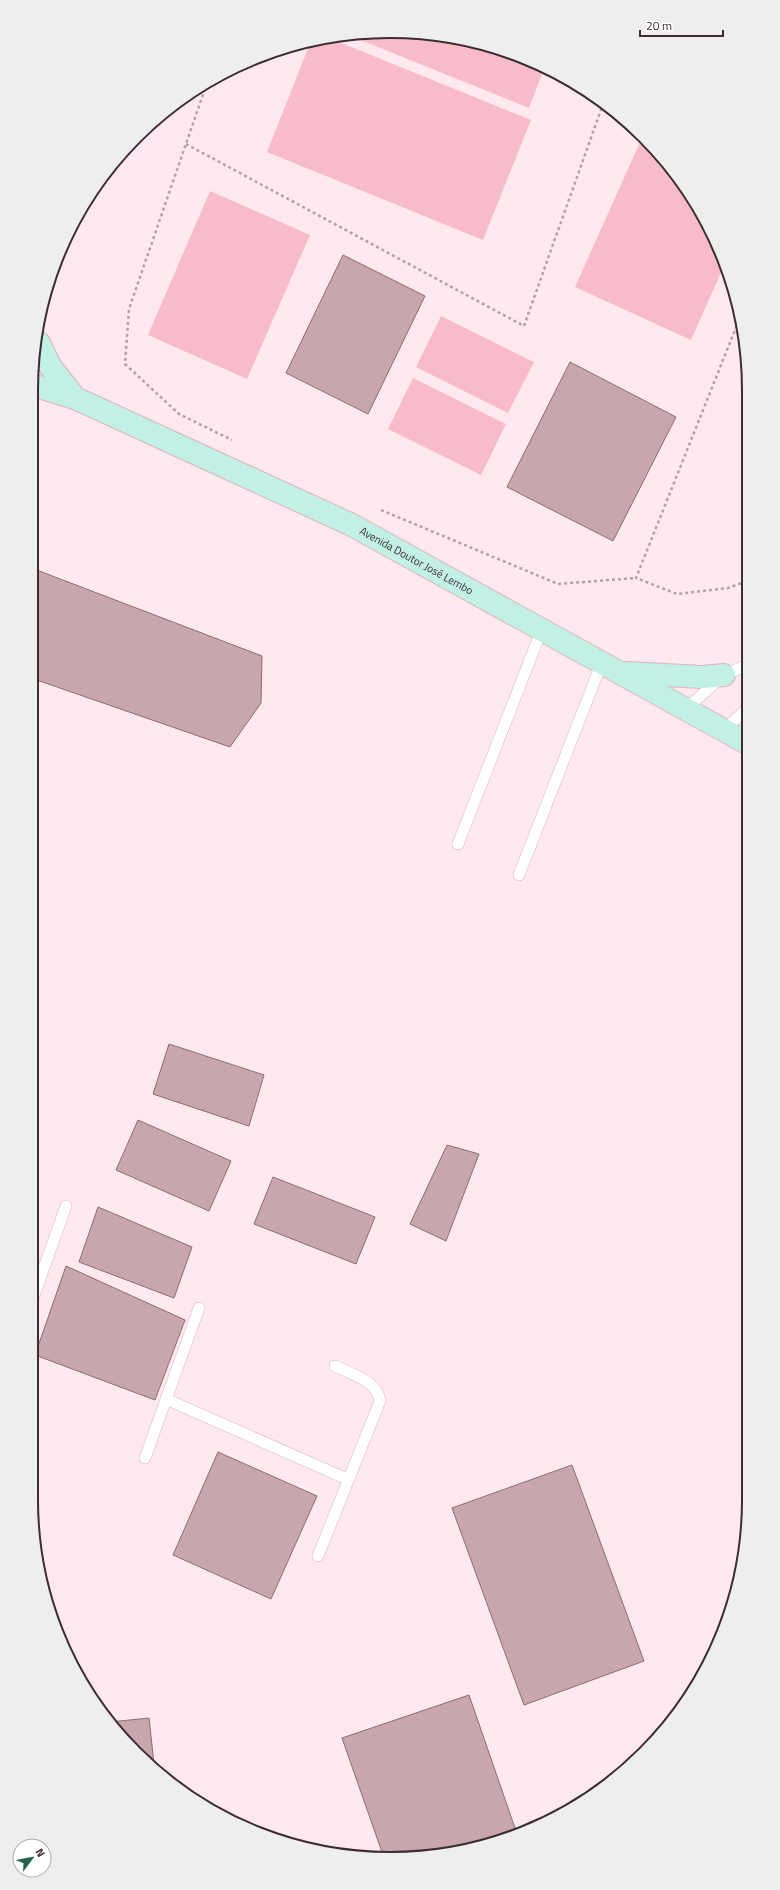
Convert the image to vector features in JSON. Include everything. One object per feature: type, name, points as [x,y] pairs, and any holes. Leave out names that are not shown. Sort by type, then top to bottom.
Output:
[{"type":"main road","name":"Avenida Doutor José Lembo","points":[[41,347],[50,366],[75,398]]},
{"type":"main road","name":"Avenida Doutor José Lembo","points":[[38,387],[75,398],[352,525],[742,740]]},
{"type":"main road","points":[[622,673],[702,677],[724,675]]},
{"type":"lane","points":[[458,844],[542,630]]},
{"type":"lane","points":[[519,875],[602,662]]},
{"type":"lane","points":[[686,709],[724,675],[742,667]]},
{"type":"lane","points":[[724,730],[742,714]]},
{"type":"lane","points":[[38,1284],[66,1206]]},
{"type":"lane","points":[[145,1458],[199,1308]]},
{"type":"lane","points":[[318,1556],[347,1479],[380,1401],[379,1393],[371,1384],[335,1366]]},
{"type":"lane","points":[[166,1399],[347,1479]]},
{"type":"path","points":[[204,91],[128,308],[125,364],[179,414],[236,442]]},
{"type":"path","points":[[186,144],[524,326],[602,109]]},
{"type":"path","points":[[636,578],[736,327]]},
{"type":"path","points":[[380,509],[558,584],[636,578],[677,594],[728,588],[742,583]]},
{"type":"shaded area","points":[[390,38],[436,41],[481,50],[525,65],[543,73],[529,108],[360,40]]},
{"type":"shaded area","points":[[339,42],[531,120],[483,240],[267,152],[308,48]]},
{"type":"shaded area","points":[[640,142],[655,158],[683,194],[706,234],[721,272],[691,340],[575,287]]},
{"type":"shaded area","points":[[210,191],[310,235],[247,379],[148,335]]},
{"type":"shaded area","points":[[441,316],[534,362],[508,413],[416,367]]},
{"type":"shaded area","points":[[413,378],[506,424],[481,475],[388,429]]},
{"type":"building","points":[[343,255],[425,296],[368,414],[286,373]]},
{"type":"building","points":[[570,362],[676,417],[613,541],[507,487]]},
{"type":"building","points":[[38,571],[262,656],[261,703],[230,747],[38,680]]},
{"type":"building","points":[[169,1044],[264,1075],[249,1126],[153,1094]]},
{"type":"building","points":[[138,1120],[231,1161],[209,1211],[116,1170]]},
{"type":"building","points":[[447,1145],[479,1154],[446,1241],[410,1224]]},
{"type":"building","points":[[273,1177],[375,1217],[356,1264],[254,1224]]},
{"type":"building","points":[[98,1207],[192,1247],[174,1298],[79,1262]]},
{"type":"building","points":[[66,1266],[185,1320],[155,1400],[38,1356],[38,1346]]},
{"type":"building","points":[[218,1452],[317,1496],[271,1599],[173,1555]]},
{"type":"building","points":[[572,1465],[644,1661],[524,1705],[452,1508]]},
{"type":"building","points":[[469,1695],[515,1829],[481,1840],[436,1849],[382,1852],[342,1738]]},
{"type":"building","points":[[149,1718],[154,1761],[125,1732],[117,1721]]}]
